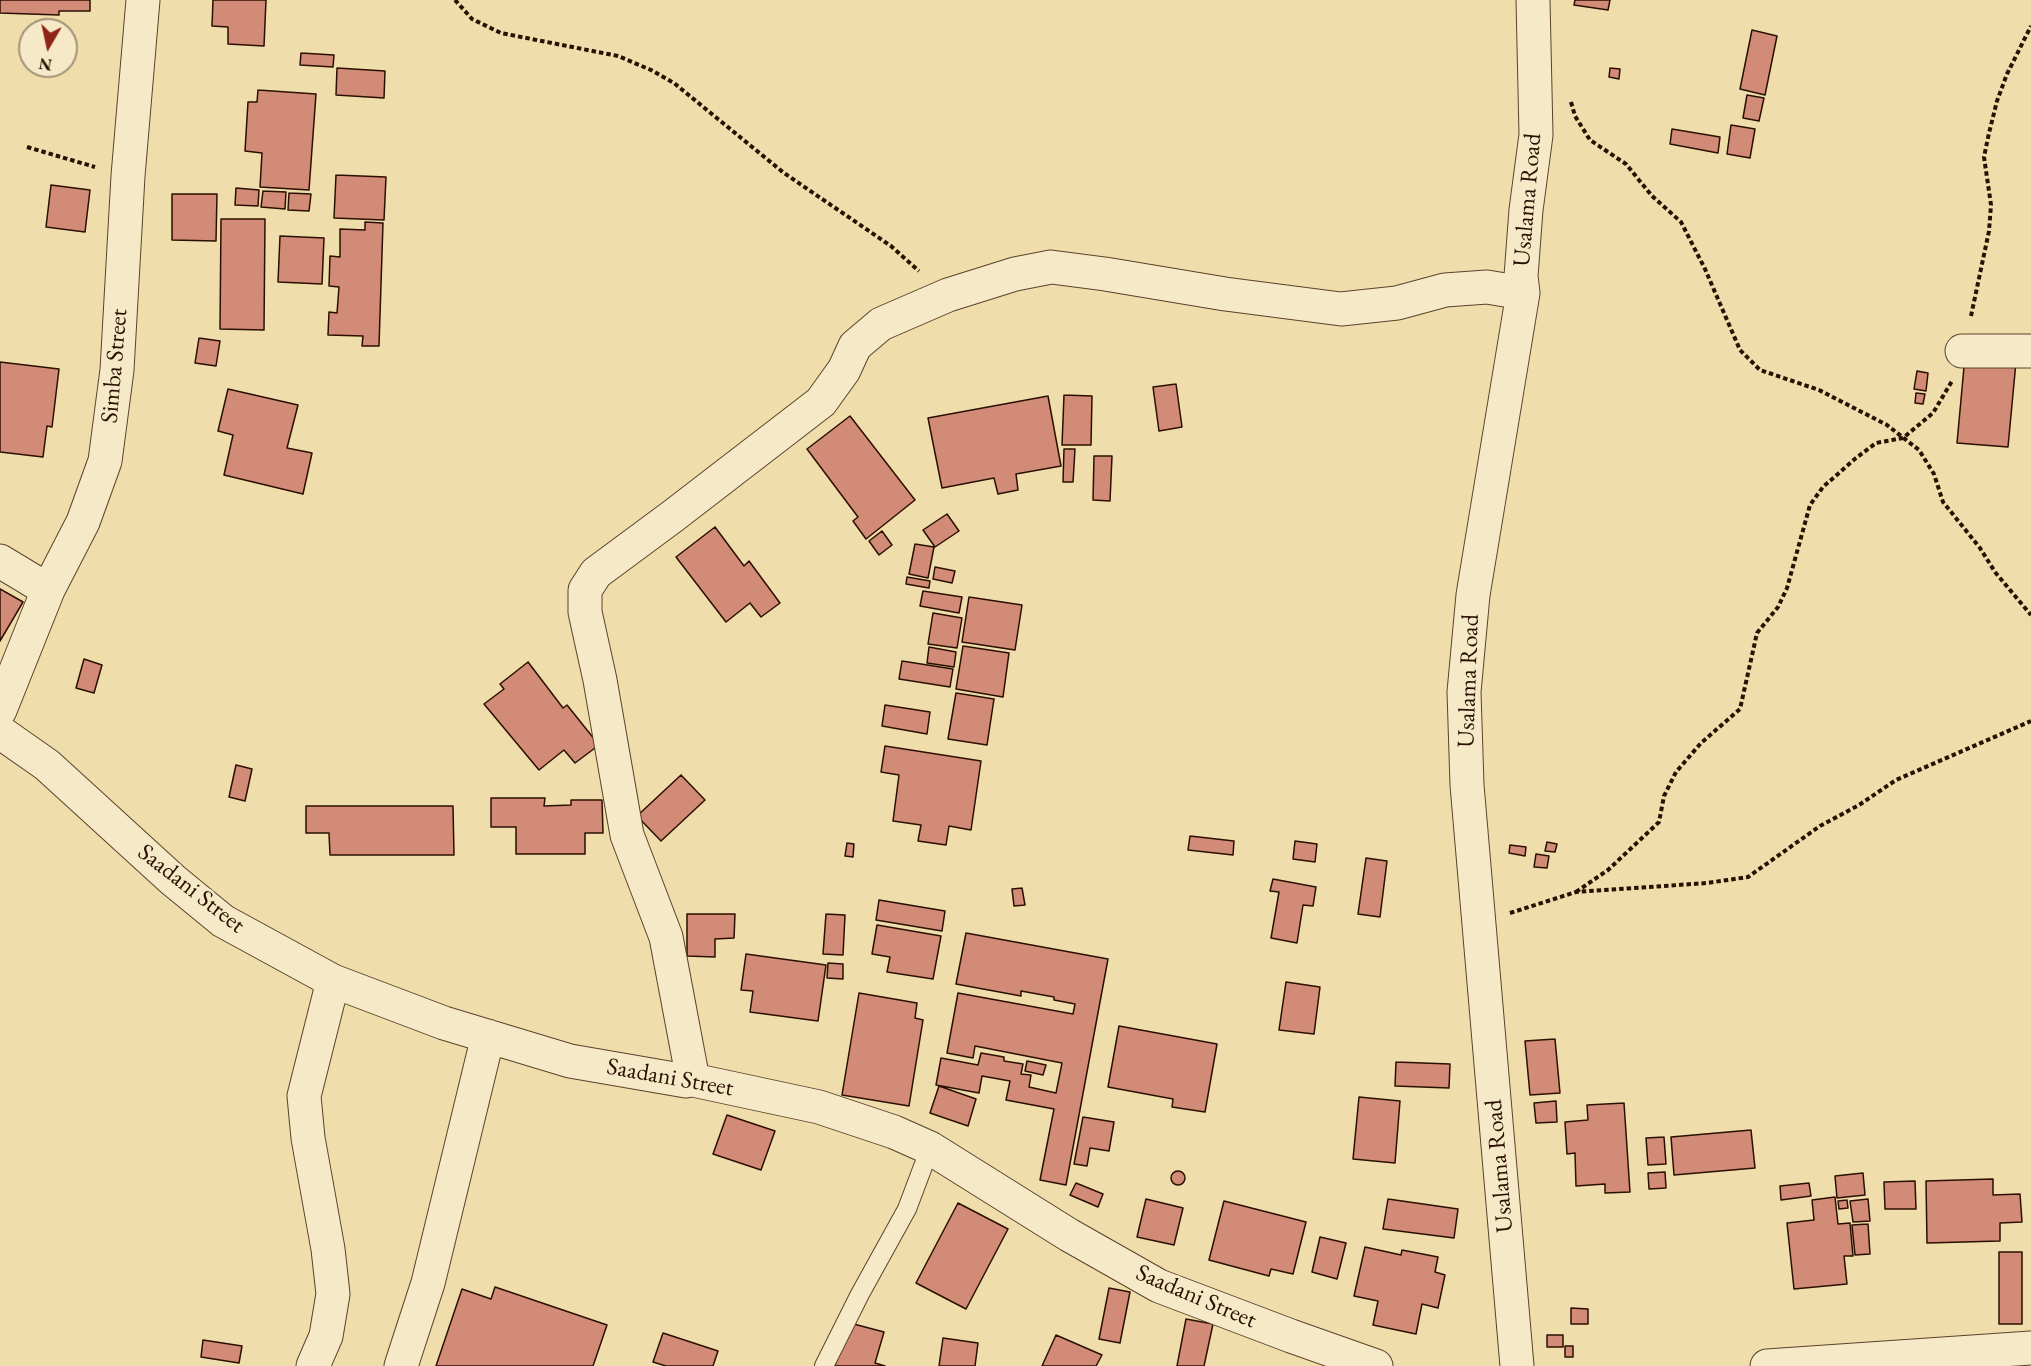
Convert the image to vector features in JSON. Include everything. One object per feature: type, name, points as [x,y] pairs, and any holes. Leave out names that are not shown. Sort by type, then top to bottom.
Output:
[{"type":"street","name":"Simba Street","points":[[0,710],[48,590],[83,522],[105,461],[117,370],[128,176],[143,0]]},
{"type":"street","name":"Usalama Road","points":[[1517,1366],[1467,785],[1464,692],[1473,595],[1523,293],[1521,276],[1526,210],[1536,135],[1533,0]]},
{"type":"street","points":[[693,1080],[666,937],[627,835],[600,680],[585,612],[585,590],[596,573],[674,516],[821,402],[844,370],[855,346],[881,324],[948,295],[1015,274],[1051,267],[1341,309],[1397,303],[1445,290],[1486,287],[1523,293]]},
{"type":"street","points":[[1962,351],[2031,351]]},
{"type":"street","points":[[0,561],[48,590]]},
{"type":"street","name":"Saadani Street","points":[[0,732],[47,765],[173,880],[223,921],[333,981],[444,1023],[570,1061],[686,1081],[693,1080],[819,1107],[894,1132],[930,1148],[1059,1228],[1159,1286],[1376,1366]]},
{"type":"street","points":[[313,1366],[326,1336],[333,1294],[328,1249],[308,1138],[304,1096],[333,981]]},
{"type":"street","points":[[401,1366],[428,1283],[488,1036]]},
{"type":"street","points":[[1767,1366],[2031,1348]]},
{"type":"lane","points":[[825,1366],[860,1294],[906,1209],[930,1148]]},
{"type":"path","points":[[455,0],[471,19],[501,33],[618,56],[651,70],[666,79],[784,173],[891,246],[948,295]]},
{"type":"path","points":[[1576,892],[1608,870],[1659,822],[1664,796],[1676,772],[1701,743],[1740,709],[1757,633],[1778,607],[1787,588],[1810,505],[1823,487],[1876,442],[1903,438],[1933,413],[1952,381],[1962,351],[1989,231],[1991,205],[1984,157],[1989,133],[1997,100],[2007,74],[2031,26]]},
{"type":"path","points":[[1570,99],[1575,116],[1590,140],[1626,164],[1652,196],[1681,222],[1705,269],[1740,350],[1760,370],[1819,390],[1887,425],[1918,450],[1934,474],[1943,502],[1980,548],[1995,572],[2031,615]]},
{"type":"path","points":[[27,147],[128,176]]},
{"type":"path","points":[[1479,924],[1576,892],[1707,883],[1748,877],[1820,826],[1859,805],[1896,780],[2031,722]]},
{"type":"building","points":[[0,0],[90,0],[90,11],[59,11],[59,15],[0,13]]},
{"type":"building","points":[[213,0],[266,0],[264,46],[228,44],[228,27],[212,26]]},
{"type":"building","points":[[1575,0],[1610,0],[1608,10],[1574,5]]},
{"type":"building","points":[[1752,30],[1777,36],[1765,95],[1740,89]]},
{"type":"building","points":[[301,53],[334,55],[333,67],[300,65]]},
{"type":"building","points":[[337,68],[385,71],[384,98],[336,95]]},
{"type":"building","points":[[1610,68],[1620,69],[1619,79],[1609,77]]},
{"type":"building","points":[[258,90],[316,94],[309,190],[260,187],[262,153],[245,151],[248,102],[257,102]]},
{"type":"building","points":[[1747,95],[1764,98],[1759,121],[1743,118]]},
{"type":"building","points":[[1731,125],[1755,129],[1750,158],[1727,154]]},
{"type":"building","points":[[1672,129],[1720,137],[1718,153],[1670,144]]},
{"type":"building","points":[[336,175],[386,177],[384,220],[334,218]]},
{"type":"building","points":[[51,185],[90,190],[85,232],[46,227]]},
{"type":"building","points":[[236,188],[259,190],[258,206],[235,205]]},
{"type":"building","points":[[263,191],[286,192],[285,209],[261,207]]},
{"type":"building","points":[[289,193],[311,194],[309,211],[288,210]]},
{"type":"building","points":[[172,194],[217,194],[216,241],[172,240]]},
{"type":"building","points":[[221,219],[265,219],[264,330],[220,329]]},
{"type":"building","points":[[365,222],[383,223],[379,346],[362,346],[363,336],[328,335],[329,312],[337,313],[339,287],[329,286],[330,256],[340,257],[340,229],[365,230]]},
{"type":"building","points":[[280,236],[324,238],[322,284],[278,282]]},
{"type":"building","points":[[199,338],[220,341],[216,366],[195,363]]},
{"type":"building","points":[[1965,356],[2016,362],[2008,447],[1957,443]]},
{"type":"building","points":[[0,362],[59,369],[52,427],[47,426],[43,457],[0,452]]},
{"type":"building","points":[[1917,371],[1928,373],[1926,391],[1914,389]]},
{"type":"building","points":[[1176,384],[1182,427],[1159,431],[1153,387]]},
{"type":"building","points":[[228,389],[298,405],[287,448],[312,453],[303,494],[224,475],[233,435],[218,431]]},
{"type":"building","points":[[1916,393],[1925,394],[1923,404],[1915,403]]},
{"type":"building","points":[[1064,395],[1092,396],[1091,445],[1062,445]]},
{"type":"building","points":[[1048,396],[1061,466],[1016,474],[1018,490],[998,494],[994,478],[942,488],[928,418]]},
{"type":"building","points":[[850,416],[915,500],[866,539],[853,521],[858,517],[807,449]]},
{"type":"building","points":[[1064,449],[1075,449],[1073,482],[1063,482]]},
{"type":"building","points":[[1094,456],[1112,456],[1110,501],[1093,500]]},
{"type":"building","points":[[947,514],[959,531],[935,547],[923,530]]},
{"type":"building","points":[[715,527],[744,566],[749,561],[780,603],[761,617],[750,603],[726,622],[676,557]]},
{"type":"building","points":[[882,531],[892,545],[879,555],[869,541]]},
{"type":"building","points":[[915,544],[934,547],[928,578],[909,574]]},
{"type":"building","points":[[935,567],[955,571],[952,583],[933,579]]},
{"type":"building","points":[[907,577],[930,581],[929,588],[906,584]]},
{"type":"building","points":[[0,589],[23,602],[0,641]]},
{"type":"building","points":[[923,591],[962,597],[959,613],[920,606]]},
{"type":"building","points":[[969,597],[1022,605],[1015,650],[962,642]]},
{"type":"building","points":[[933,613],[962,618],[957,648],[928,644]]},
{"type":"building","points":[[963,646],[1009,653],[1003,697],[956,689]]},
{"type":"building","points":[[929,647],[956,652],[954,667],[927,663]]},
{"type":"building","points":[[84,659],[102,665],[94,693],[76,688]]},
{"type":"building","points":[[902,661],[953,669],[950,687],[899,679]]},
{"type":"building","points":[[528,662],[563,708],[567,705],[599,745],[575,763],[564,750],[539,770],[484,704],[504,689],[500,684]]},
{"type":"building","points":[[956,693],[994,699],[987,745],[948,739]]},
{"type":"building","points":[[885,705],[930,712],[927,734],[882,726]]},
{"type":"building","points":[[885,746],[981,761],[971,830],[949,826],[946,845],[918,841],[921,825],[893,821],[899,775],[881,772]]},
{"type":"building","points":[[236,765],[252,769],[245,801],[229,797]]},
{"type":"building","points":[[681,775],[705,800],[661,841],[637,816]]},
{"type":"building","points":[[491,798],[545,798],[544,806],[571,805],[571,800],[602,800],[603,833],[585,833],[585,854],[516,854],[516,827],[491,827]]},
{"type":"building","points":[[306,806],[453,806],[454,855],[330,855],[329,833],[306,833]]},
{"type":"building","points":[[1190,836],[1234,841],[1233,855],[1188,850]]},
{"type":"building","points":[[1295,841],[1317,844],[1315,862],[1293,859]]},
{"type":"building","points":[[1547,842],[1557,844],[1555,852],[1545,851]]},
{"type":"building","points":[[847,843],[854,844],[853,857],[845,856]]},
{"type":"building","points":[[1510,845],[1526,847],[1525,856],[1509,853]]},
{"type":"building","points":[[1536,854],[1549,856],[1547,868],[1534,867]]},
{"type":"building","points":[[1366,858],[1387,861],[1380,917],[1358,914]]},
{"type":"building","points":[[1273,879],[1316,887],[1313,906],[1303,905],[1297,943],[1271,938],[1279,892],[1270,891]]},
{"type":"building","points":[[1022,888],[1025,905],[1014,906],[1012,889]]},
{"type":"building","points":[[879,900],[945,911],[942,931],[876,920]]},
{"type":"building","points":[[687,914],[735,914],[734,938],[715,939],[715,957],[687,956]]},
{"type":"building","points":[[826,914],[845,915],[843,955],[823,954]]},
{"type":"building","points":[[877,925],[941,936],[933,979],[887,972],[890,957],[872,954]]},
{"type":"building","points":[[966,933],[1108,959],[1066,1185],[1040,1180],[1054,1109],[1006,1100],[1010,1081],[982,1076],[979,1093],[936,1085],[941,1058],[978,1065],[981,1053],[1004,1057],[1004,1061],[1023,1064],[1021,1074],[1031,1075],[1029,1087],[1056,1093],[1062,1063],[975,1046],[973,1058],[947,1053],[958,993],[1073,1014],[1075,1004],[1054,1000],[1054,997],[1021,991],[1021,996],[956,984]]},
{"type":"building","points":[[746,954],[826,965],[818,1021],[750,1012],[753,991],[741,990]]},
{"type":"building","points":[[828,963],[843,964],[843,979],[827,978]]},
{"type":"building","points":[[1286,982],[1320,987],[1314,1034],[1279,1030]]},
{"type":"building","points":[[859,993],[917,1003],[915,1018],[923,1020],[909,1106],[842,1095]]},
{"type":"building","points":[[1119,1026],[1217,1044],[1205,1112],[1172,1107],[1173,1099],[1108,1087]]},
{"type":"building","points":[[1555,1039],[1560,1093],[1530,1095],[1525,1041]]},
{"type":"building","points":[[1027,1061],[1046,1065],[1043,1075],[1025,1071]]},
{"type":"building","points":[[1396,1062],[1450,1064],[1449,1088],[1395,1086]]},
{"type":"building","points":[[939,1086],[976,1099],[968,1126],[930,1113]]},
{"type":"building","points":[[1359,1097],[1400,1101],[1395,1163],[1353,1159]]},
{"type":"building","points":[[1556,1101],[1557,1122],[1536,1123],[1534,1103]]},
{"type":"building","points":[[1624,1103],[1630,1192],[1605,1193],[1605,1184],[1576,1186],[1575,1153],[1567,1154],[1565,1122],[1588,1120],[1587,1105]]},
{"type":"building","points":[[727,1115],[775,1131],[761,1170],[713,1154]]},
{"type":"building","points":[[1083,1117],[1114,1122],[1109,1151],[1090,1148],[1087,1166],[1074,1164]]},
{"type":"building","points":[[1751,1130],[1755,1168],[1674,1175],[1671,1137]]},
{"type":"building","points":[[1664,1137],[1666,1164],[1648,1165],[1646,1138]]},
{"type":"building","points":[[1178,1171],[1183,1173],[1185,1178],[1183,1183],[1178,1185],[1173,1183],[1171,1178],[1173,1173]]},
{"type":"building","points":[[1665,1172],[1666,1188],[1649,1189],[1648,1173]]},
{"type":"building","points":[[1863,1173],[1865,1195],[1837,1198],[1835,1176]]},
{"type":"building","points":[[1993,1179],[1993,1195],[2020,1194],[2022,1222],[2000,1223],[2000,1241],[1927,1243],[1926,1181]]},
{"type":"building","points":[[1915,1181],[1916,1209],[1885,1209],[1884,1182]]},
{"type":"building","points":[[1076,1183],[1103,1194],[1098,1207],[1070,1195]]},
{"type":"building","points":[[1809,1183],[1811,1196],[1781,1200],[1780,1186]]},
{"type":"building","points":[[1835,1197],[1838,1224],[1850,1223],[1853,1256],[1844,1256],[1847,1284],[1794,1289],[1787,1223],[1814,1220],[1812,1200]]},
{"type":"building","points":[[1146,1199],[1183,1208],[1174,1245],[1137,1237]]},
{"type":"building","points":[[1388,1199],[1458,1209],[1454,1238],[1383,1229]]},
{"type":"building","points":[[1868,1199],[1870,1221],[1853,1222],[1850,1201]]},
{"type":"building","points":[[1847,1200],[1848,1208],[1839,1209],[1838,1201]]},
{"type":"building","points":[[1224,1201],[1306,1222],[1293,1274],[1271,1269],[1269,1276],[1209,1260]]},
{"type":"building","points":[[958,1203],[1008,1229],[966,1309],[916,1283]]},
{"type":"building","points":[[1868,1224],[1870,1254],[1855,1255],[1852,1225]]},
{"type":"building","points":[[1320,1237],[1346,1243],[1337,1279],[1312,1272]]},
{"type":"building","points":[[1365,1247],[1401,1255],[1402,1250],[1438,1257],[1435,1272],[1445,1275],[1438,1308],[1422,1304],[1416,1334],[1373,1325],[1378,1301],[1354,1296]]},
{"type":"building","points":[[1999,1252],[2022,1252],[2022,1324],[1999,1324]]},
{"type":"building","points":[[495,1287],[607,1325],[593,1366],[436,1366],[462,1289],[491,1299]]},
{"type":"building","points":[[1109,1288],[1130,1292],[1120,1343],[1099,1339]]},
{"type":"building","points":[[1571,1308],[1588,1309],[1588,1324],[1571,1324]]},
{"type":"building","points":[[1186,1319],[1213,1324],[1204,1366],[1177,1366]]},
{"type":"building","points":[[846,1322],[884,1332],[875,1363],[885,1366],[835,1366]]},
{"type":"building","points":[[663,1333],[718,1351],[713,1366],[666,1366],[653,1362]]},
{"type":"building","points":[[1056,1335],[1102,1355],[1096,1366],[1042,1366]]},
{"type":"building","points":[[1547,1335],[1563,1335],[1563,1347],[1547,1347]]},
{"type":"building","points":[[943,1338],[978,1343],[975,1366],[939,1366]]},
{"type":"building","points":[[203,1340],[242,1346],[239,1363],[201,1357]]},
{"type":"building","points":[[1565,1346],[1573,1346],[1573,1357],[1565,1357]]}]
